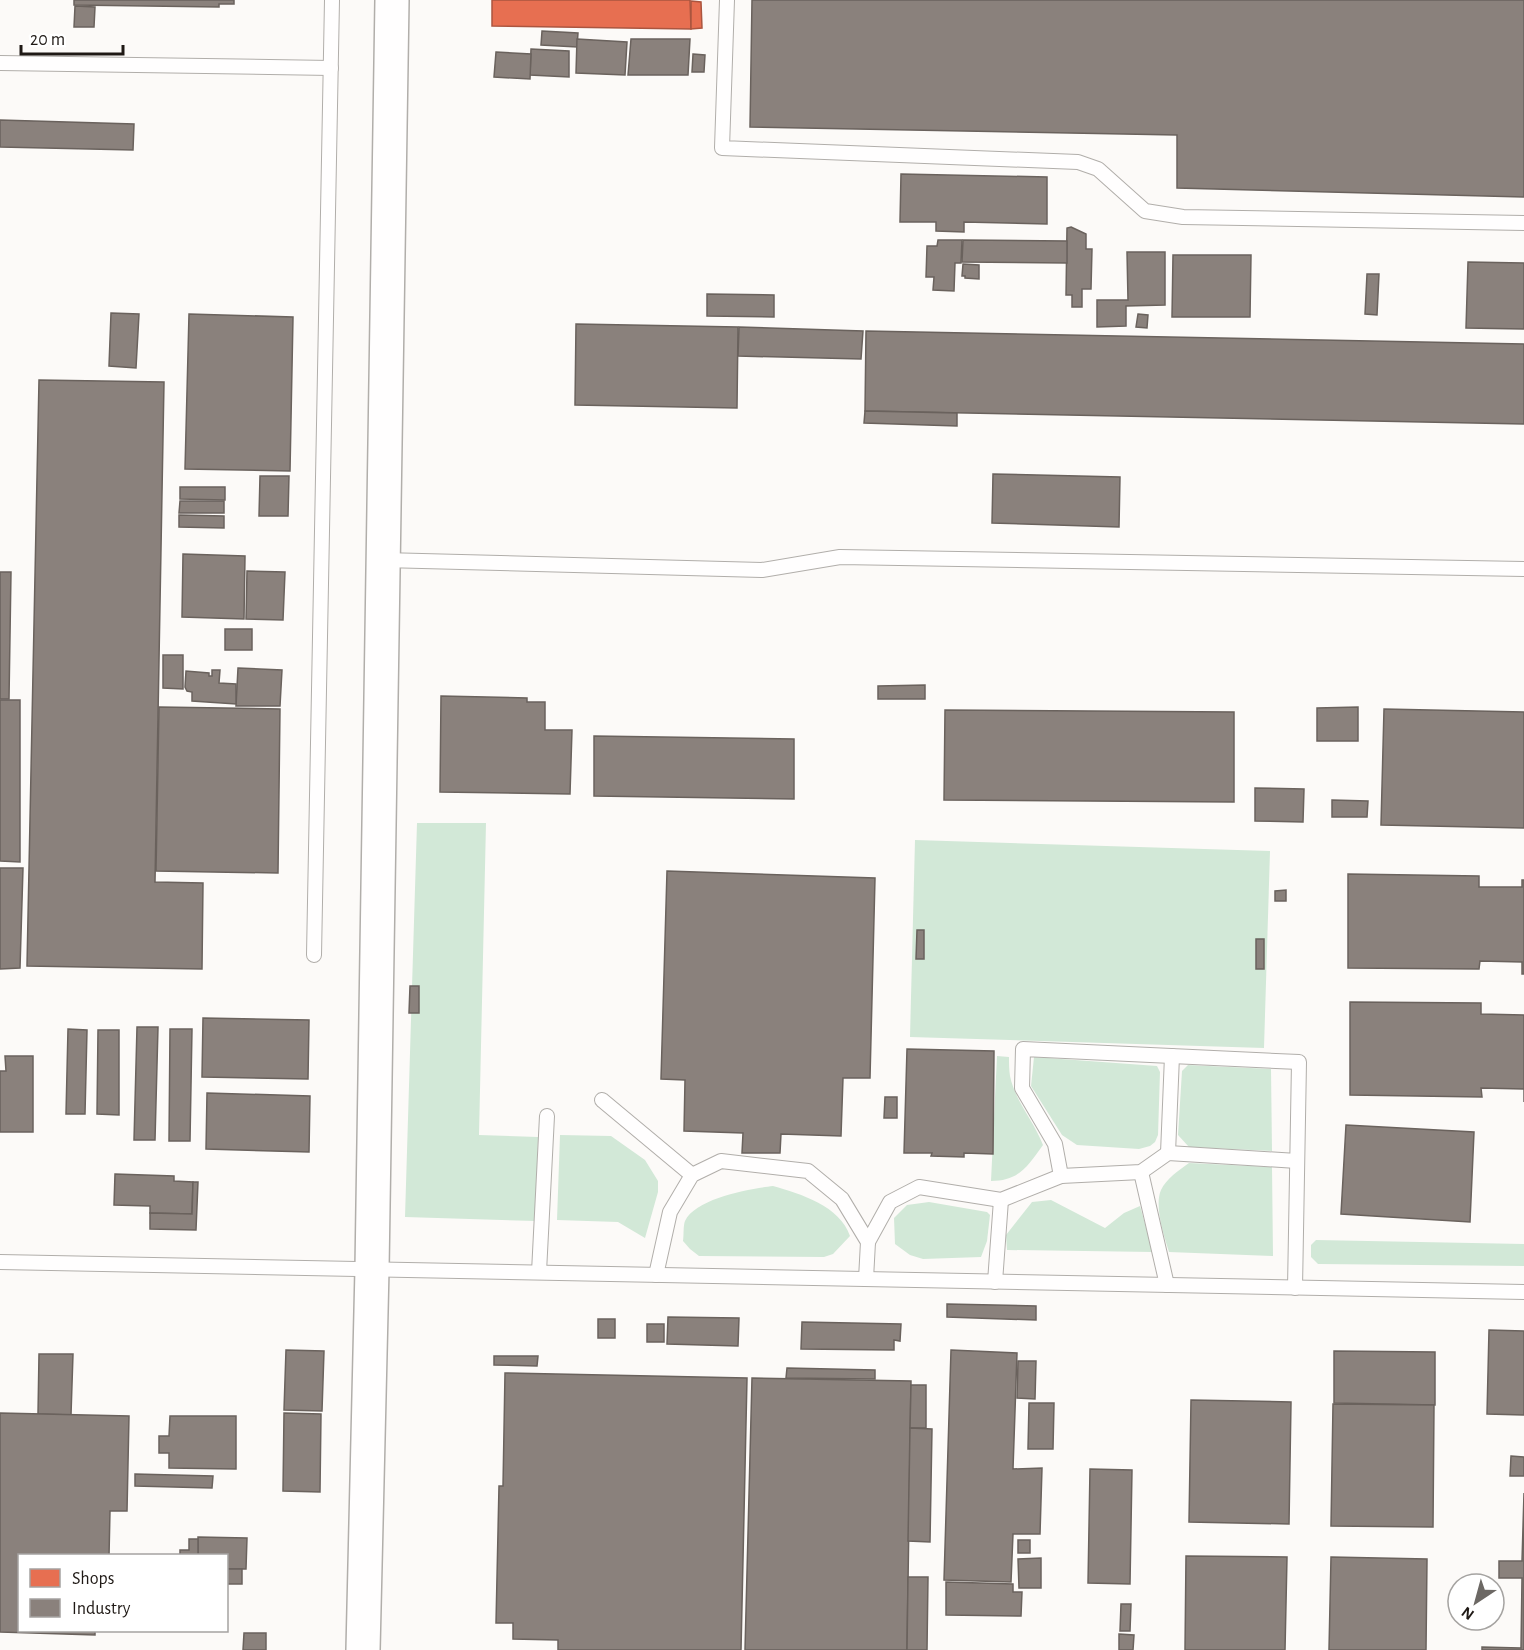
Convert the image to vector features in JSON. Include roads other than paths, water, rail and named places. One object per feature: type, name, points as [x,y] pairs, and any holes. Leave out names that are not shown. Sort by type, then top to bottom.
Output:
[{"type":"street","points":[[363,1650],[372,1269],[392,0]]},
{"type":"lane","points":[[314,955],[332,0]]},
{"type":"lane","points":[[727,0],[722,148],[1078,162],[1098,169],[1145,211],[1183,217],[1524,223]]},
{"type":"lane","points":[[0,63],[331,68]]},
{"type":"lane","points":[[383,560],[762,570],[840,557],[1524,569]]},
{"type":"lane","points":[[1061,1176],[1055,1144],[1022,1088],[1023,1049],[1299,1062],[1295,1288]]},
{"type":"lane","points":[[1168,1153],[1172,1056]]},
{"type":"lane","points":[[602,1100],[692,1175]]},
{"type":"lane","points":[[540,1272],[547,1116]]},
{"type":"lane","points":[[866,1279],[868,1242],[890,1202],[919,1187],[1001,1200],[1061,1176],[1141,1172],[1168,1153],[1297,1161]]},
{"type":"lane","points":[[656,1275],[670,1212],[692,1175],[721,1161],[808,1171],[842,1199],[868,1242]]},
{"type":"lane","points":[[1141,1172],[1167,1285]]},
{"type":"lane","points":[[995,1282],[1001,1200]]},
{"type":"lane","points":[[0,1262],[1524,1292]]}]
